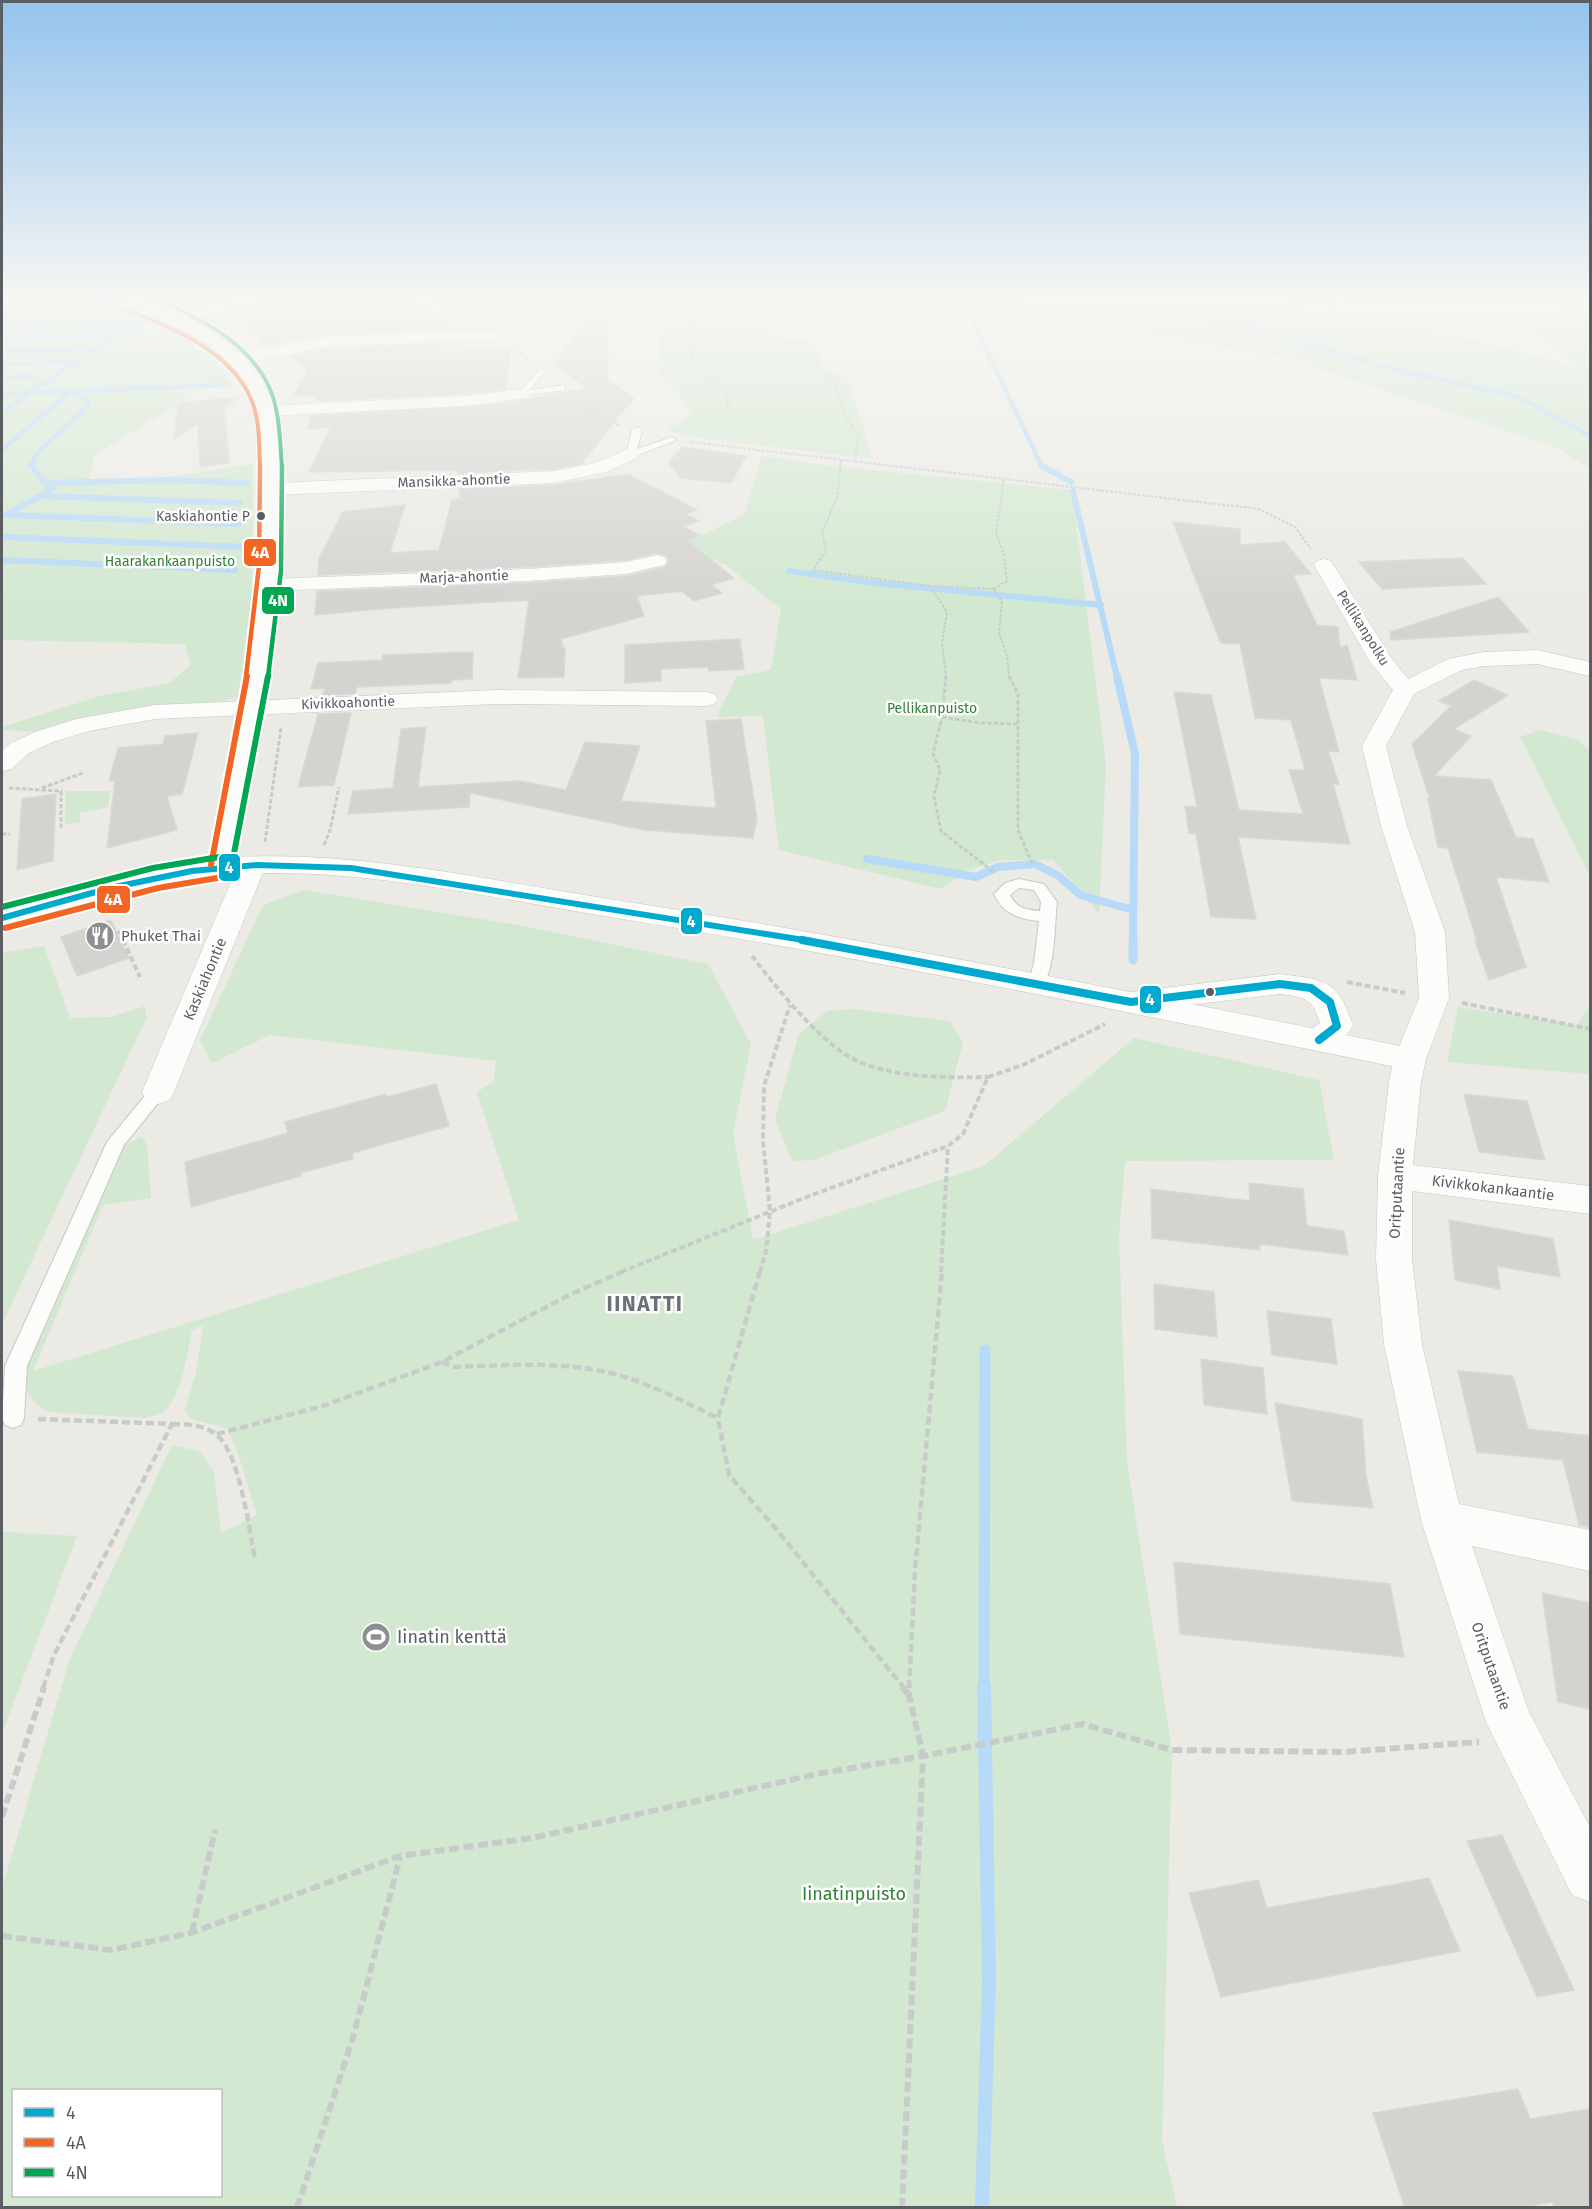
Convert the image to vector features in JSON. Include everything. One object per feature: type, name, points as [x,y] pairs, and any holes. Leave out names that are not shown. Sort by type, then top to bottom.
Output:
[{"type":"street","points":[[221,867],[253,706],[270,585],[274,489],[266,411],[262,401]]},
{"type":"street","points":[[266,411],[464,401]]},
{"type":"street","name":"Mansikka-ahontie","points":[[274,489],[554,477],[599,468],[631,454]]},
{"type":"street","name":"Marja-ahontie","points":[[270,585],[528,575],[626,568],[657,561]]},
{"type":"street","name":"Pellikanpolku","points":[[1324,565],[1382,662],[1405,690]]},
{"type":"street","points":[[1405,690],[1456,664],[1484,659],[1538,657],[1590,669]]},
{"type":"street","name":"Oritputaantie","points":[[1405,690],[1374,746],[1394,826],[1430,932],[1434,998],[1410,1059],[1405,1082],[1395,1176],[1394,1259],[1403,1344],[1442,1520],[1509,1722],[1590,1877]]},
{"type":"street","name":"Kivikkoahontie","points":[[2,764],[29,744],[85,724],[155,712],[253,706],[555,696],[706,699]]},
{"type":"street","name":"Kaskiahontie","points":[[158,1092],[252,865]]},
{"type":"street","points":[[2,918],[156,878],[221,867],[327,866],[370,870],[756,931],[1131,1002],[1410,1059]]},
{"type":"street","points":[[1131,1002],[1280,984],[1311,988],[1330,1002],[1337,1026],[1319,1040]]},
{"type":"street","name":"Kivikkokankaantie","points":[[1395,1176],[1590,1200]]},
{"type":"street","points":[[1442,1520],[1590,1550]]},
{"type":"lane","points":[[631,454],[637,430]]},
{"type":"lane","points":[[631,454],[672,440]]},
{"type":"lane","points":[[1036,984],[1042,963],[1047,916]]},
{"type":"lane","points":[[13,1418],[16,1366],[116,1142],[158,1092]]},
{"type":"path","points":[[576,401],[585,409],[613,423],[637,430]]},
{"type":"path","points":[[727,401],[729,410]]},
{"type":"path","points":[[841,401],[847,418],[858,436],[855,462]]},
{"type":"path","points":[[672,440],[1259,509],[1295,527],[1324,565]]},
{"type":"path","points":[[841,460],[837,498],[822,532],[826,550],[813,570],[932,588],[993,589],[1007,582],[1004,552],[996,532],[1004,479]]},
{"type":"path","points":[[932,588],[946,612],[942,643],[947,681],[942,717],[933,754],[939,771],[934,797],[941,831],[994,872]]},
{"type":"path","points":[[993,589],[1002,602],[999,633],[1007,656],[1009,679],[1018,694],[1017,724],[1020,735],[1018,830],[1031,861]]},
{"type":"path","points":[[942,717],[981,723],[1017,724]]},
{"type":"path","points":[[42,788],[83,773]]},
{"type":"path","points":[[323,848],[330,830],[339,787]]},
{"type":"path","points":[[9,788],[42,788],[61,791],[61,830]]},
{"type":"path","points":[[2,834],[10,834]]},
{"type":"path","points":[[756,931],[748,951],[790,1005],[810,1025],[850,1057],[916,1075],[953,1079],[988,1077],[1023,1065],[1106,1023]]},
{"type":"path","points":[[117,933],[120,932],[140,977]]},
{"type":"path","points":[[1434,998],[1484,1006],[1590,1029]]},
{"type":"path","points":[[790,1005],[764,1086],[763,1140],[770,1212],[766,1251],[718,1418],[729,1475],[777,1530],[909,1695]]},
{"type":"path","points":[[13,1418],[186,1424],[217,1434],[323,1406],[442,1362],[569,1294],[809,1196],[948,1146],[963,1134],[988,1077]]},
{"type":"path","points":[[902,2208],[923,1756],[909,1695],[915,1571],[940,1301],[948,1146]]},
{"type":"path","points":[[442,1362],[455,1367],[540,1365],[625,1377],[718,1418]]},
{"type":"path","points":[[2,1817],[54,1656],[172,1424]]},
{"type":"path","points":[[217,1434],[230,1452],[255,1559]]},
{"type":"path","points":[[2,1936],[111,1950],[191,1932],[400,1856],[532,1838],[818,1773],[923,1756],[1083,1724],[1172,1750],[1344,1752],[1518,1739]]},
{"type":"path","points":[[191,1932],[215,1830]]},
{"type":"path","points":[[297,2208],[353,2038],[400,1856]]},
{"type":"green space","name":"Haarakankaanpuisto","points":[[2,401],[183,401],[94,455],[89,481],[153,479],[253,464],[252,592],[238,697],[211,704],[154,706],[115,712],[40,732],[2,730],[2,727],[100,696],[169,683],[191,665],[185,644],[2,640]]},
{"type":"green space","points":[[684,401],[855,401],[873,459],[685,436],[668,431],[693,411]]},
{"type":"green space","points":[[1417,401],[1590,401],[1590,468],[1556,447]]},
{"type":"green space","name":"Pellikanpuisto","points":[[762,456],[833,466],[1072,490],[1106,765],[1099,913],[1053,860],[1000,860],[968,870],[941,889],[779,850],[763,716],[717,717],[736,677],[771,670],[781,609],[726,565],[681,546],[744,515]]},
{"type":"green space","points":[[1541,730],[1578,740],[1590,751],[1590,876],[1520,737]]},
{"type":"green space","points":[[66,791],[110,791],[108,807],[80,813],[80,822],[65,825]]},
{"type":"green space","name":"Iinatinpuisto","points":[[304,890],[518,925],[708,964],[751,1044],[733,1134],[753,1240],[984,1166],[1134,1038],[1319,1080],[1334,1160],[1125,1161],[1119,1236],[1127,1462],[1172,1750],[1162,2141],[1177,2207],[2,2207],[2,1888],[69,1661],[172,1445],[199,1451],[214,1472],[221,1533],[257,1515],[237,1450],[226,1428],[191,1419],[185,1410],[196,1373],[203,1326],[192,1330],[176,1394],[167,1409],[157,1415],[145,1418],[49,1412],[35,1402],[27,1392],[24,1379],[26,1363],[119,1149],[142,1136],[147,1146],[151,1198],[103,1205],[33,1371],[519,1220],[477,1092],[494,1081],[496,1061],[270,1035],[212,1063],[200,1040],[263,905]]},
{"type":"green space","points":[[44,946],[70,1018],[111,1017],[145,1006],[146,1019],[2,1324],[2,953]]},
{"type":"green space","points":[[1458,1007],[1577,1025],[1590,1007],[1590,1074],[1447,1062]]},
{"type":"green space","points":[[853,1009],[950,1021],[963,1042],[945,1111],[814,1160],[792,1161],[775,1119],[799,1034],[827,1011]]},
{"type":"green space","points":[[2,1532],[77,1536],[2,1733]]},
{"type":"building","points":[[233,401],[224,407],[229,463],[200,467],[198,423],[174,439],[178,403]]},
{"type":"building","points":[[519,401],[632,401],[582,463],[554,469],[458,473],[458,470],[309,472],[331,427],[308,429],[311,416],[504,404]]},
{"type":"building","points":[[682,447],[746,456],[731,483],[681,478],[669,463]]},
{"type":"building","points":[[628,474],[697,510],[686,514],[699,521],[684,527],[701,536],[688,541],[734,578],[711,585],[722,593],[694,601],[682,591],[637,596],[644,616],[561,639],[563,648],[565,648],[564,677],[518,678],[529,600],[315,615],[317,591],[528,583],[626,576],[665,567],[669,560],[665,555],[657,553],[626,560],[528,567],[318,575],[319,558],[343,512],[405,505],[390,553],[439,550],[452,500],[460,499],[459,489],[554,485]]},
{"type":"building","points":[[1173,522],[1240,529],[1240,545],[1285,542],[1311,574],[1293,575],[1317,625],[1338,627],[1340,648],[1347,645],[1357,680],[1319,678],[1339,752],[1328,751],[1339,784],[1333,784],[1350,844],[1238,837],[1256,919],[1211,917],[1196,834],[1189,833],[1185,806],[1197,807],[1174,692],[1211,695],[1239,810],[1303,814],[1289,770],[1305,770],[1291,720],[1255,718],[1240,644],[1221,643]]},
{"type":"building","points":[[1463,558],[1486,584],[1382,589],[1359,562]]},
{"type":"building","points":[[1498,597],[1529,632],[1391,640],[1390,632]]},
{"type":"building","points":[[740,639],[744,669],[709,671],[708,667],[661,669],[661,681],[625,683],[625,645]]},
{"type":"building","points":[[473,652],[472,679],[451,680],[451,683],[357,687],[355,694],[323,695],[325,688],[311,689],[318,663],[382,660],[383,655]]},
{"type":"building","points":[[1474,680],[1508,695],[1454,729],[1471,736],[1434,776],[1491,780],[1516,837],[1533,839],[1549,882],[1496,877],[1526,967],[1489,980],[1475,941],[1477,941],[1448,848],[1438,847],[1428,799],[1430,799],[1412,744],[1451,706],[1439,701]]},
{"type":"building","points":[[351,713],[334,785],[298,787],[318,714]]},
{"type":"building","points":[[741,719],[757,819],[753,838],[644,830],[470,793],[469,807],[348,814],[353,791],[393,788],[401,729],[426,727],[418,787],[520,781],[566,790],[585,742],[640,746],[621,801],[716,808],[706,721]]},
{"type":"building","points":[[198,733],[182,794],[167,796],[177,830],[107,848],[115,781],[109,781],[118,748],[163,744],[165,736]]},
{"type":"building","points":[[56,794],[53,861],[17,870],[22,799]]},
{"type":"building","points":[[111,920],[129,958],[77,976],[61,937]]},
{"type":"building","points":[[436,1084],[449,1126],[352,1153],[353,1159],[300,1173],[301,1176],[191,1207],[185,1162],[288,1133],[285,1122],[386,1094],[387,1097]]},
{"type":"building","points":[[1464,1094],[1527,1101],[1545,1160],[1479,1152]]},
{"type":"building","points":[[1249,1183],[1303,1189],[1307,1226],[1344,1231],[1348,1255],[1259,1244],[1260,1250],[1152,1238],[1151,1189],[1250,1201]]},
{"type":"building","points":[[1449,1220],[1553,1239],[1560,1277],[1497,1266],[1500,1289],[1455,1280]]},
{"type":"building","points":[[1154,1284],[1214,1292],[1217,1337],[1155,1329]]},
{"type":"building","points":[[1267,1311],[1331,1319],[1337,1364],[1272,1355]]},
{"type":"building","points":[[1201,1359],[1263,1368],[1267,1414],[1204,1405]]},
{"type":"building","points":[[1458,1371],[1513,1376],[1528,1429],[1590,1436],[1590,1528],[1579,1525],[1563,1460],[1477,1452]]},
{"type":"building","points":[[1275,1403],[1362,1419],[1366,1476],[1373,1508],[1292,1501]]},
{"type":"building","points":[[1174,1562],[1390,1584],[1404,1657],[1180,1634]]},
{"type":"building","points":[[1542,1593],[1590,1603],[1590,1709],[1558,1702]]},
{"type":"building","points":[[1502,1835],[1574,1990],[1537,1997],[1467,1841]]},
{"type":"building","points":[[1429,1878],[1460,1951],[1221,1997],[1189,1893],[1258,1880],[1267,1908]]},
{"type":"building","points":[[1518,2089],[1530,2119],[1590,2109],[1590,2208],[1555,2208],[1552,2202],[1519,2208],[1405,2208],[1373,2113]]},
{"type":"waterway","points":[[2,413],[18,401]]},
{"type":"waterway","points":[[2,450],[59,401]]},
{"type":"waterway","points":[[32,467],[36,454],[86,408],[89,401]]},
{"type":"waterway","points":[[1011,401],[1041,465]]},
{"type":"waterway","points":[[1526,401],[1590,436]]},
{"type":"waterway","points":[[1041,465],[1071,482]]},
{"type":"waterway","points":[[2,517],[54,488],[44,483],[32,467]]},
{"type":"waterway","points":[[45,483],[171,480],[247,483]]},
{"type":"waterway","points":[[1073,491],[1100,605]]},
{"type":"waterway","points":[[41,496],[239,503]]},
{"type":"waterway","points":[[8,515],[239,524]]},
{"type":"waterway","points":[[2,537],[245,547]]},
{"type":"waterway","points":[[2,560],[235,570]]},
{"type":"waterway","points":[[789,571],[875,583],[1100,605]]},
{"type":"waterway","points":[[1100,605],[1117,677]]},
{"type":"waterway","points":[[1117,676],[1135,754],[1133,941]]},
{"type":"waterway","points":[[867,859],[976,877],[998,867],[1035,864],[1059,876],[1080,895],[1133,910]]},
{"type":"waterway","points":[[1133,941],[1133,960]]},
{"type":"waterway","points":[[984,1687],[985,1350]]},
{"type":"waterway","points":[[982,2208],[989,1980],[984,1687]]},
{"type":"transit line","name":"4A","points":[[211,865],[240,716],[255,616],[261,515],[258,425],[252,401]]},
{"type":"transit line","name":"4N","points":[[231,869],[269,671],[281,571],[282,470],[279,427],[274,401]]},
{"type":"transit line","name":"4N","points":[[2,907],[153,868],[219,857]]},
{"type":"transit line","name":"4","points":[[2,918],[110,888],[192,871],[257,865],[351,868],[756,931],[1131,1002],[1280,984],[1311,988],[1330,1002],[1337,1026],[1319,1040]]},
{"type":"transit line","name":"4A","points":[[5,928],[158,888],[223,877]]},
{"type":"place","name":"Kaskiahontie P","points":[[261,516]]},
{"type":"place","name":"Phuket Thai","points":[[100,936]]},
{"type":"place","name":"Iinatin kenttä","points":[[376,1637]]},
{"type":"district","name":"IINATTI","points":[[645,1304]]}]
